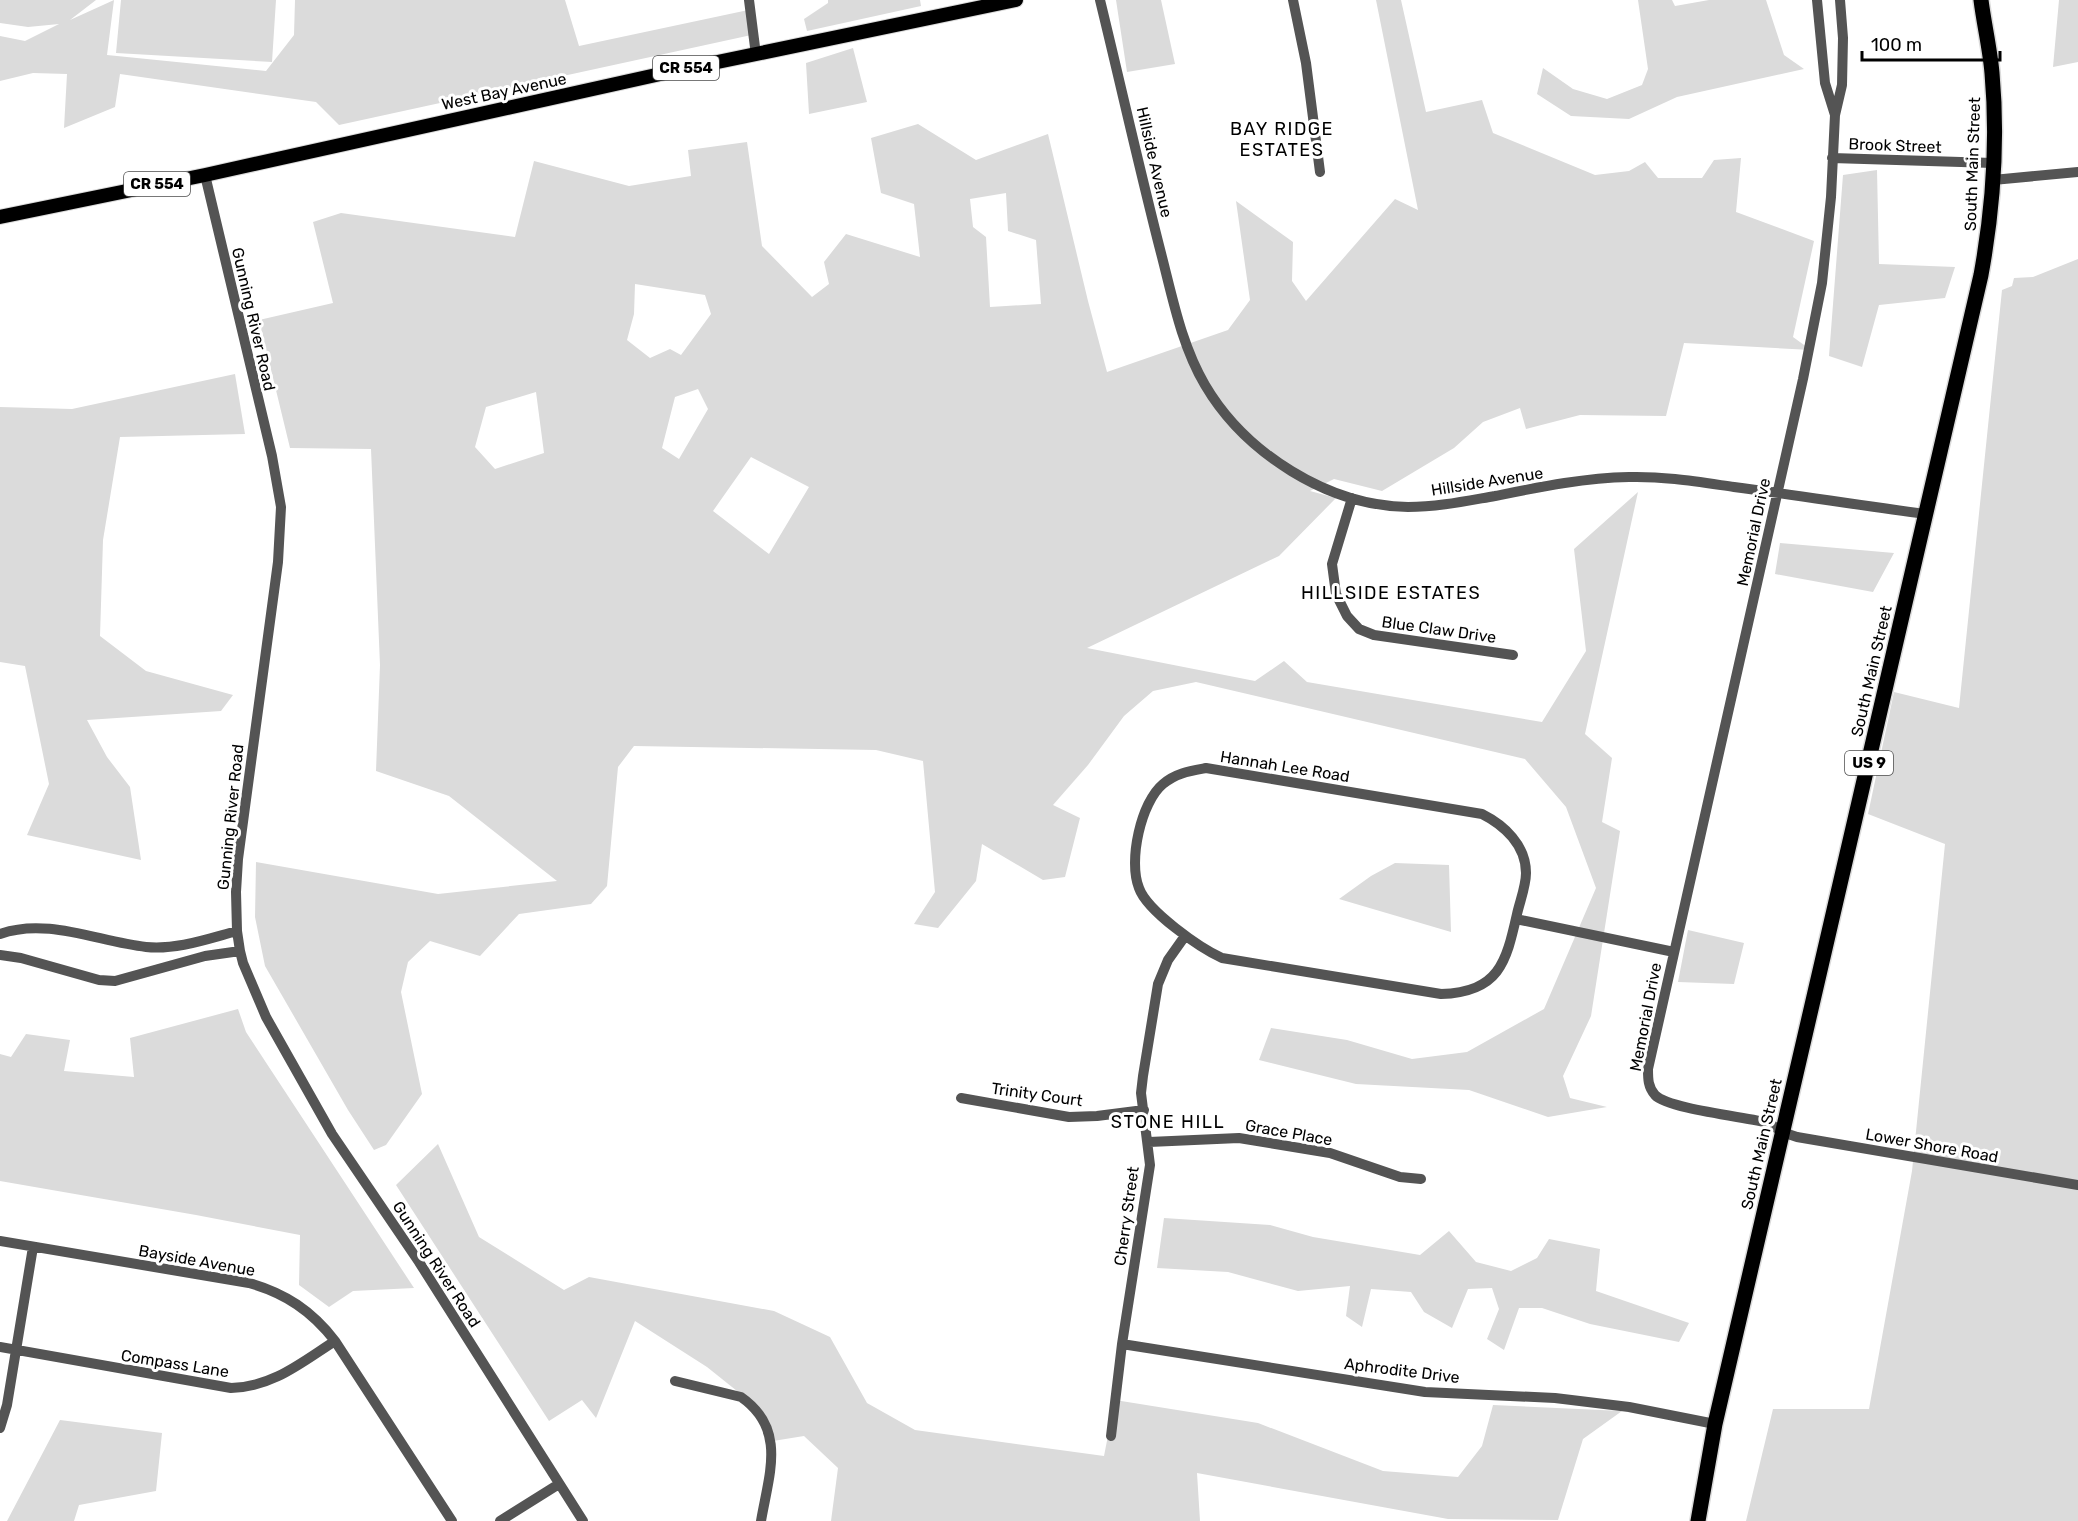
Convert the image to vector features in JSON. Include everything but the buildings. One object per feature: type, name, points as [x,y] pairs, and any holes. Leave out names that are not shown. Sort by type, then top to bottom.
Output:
[{"type":"highway","name":"South Main Street","points":[[1698,1521],[1715,1424],[1981,275],[1989,227],[1993,163],[1992,70],[1981,0]]},
{"type":"main road","name":"West Bay Avenue","points":[[0,217],[206,174],[518,104],[1016,0]]},
{"type":"street","points":[[749,0],[756,54]]},
{"type":"street","name":"Hillside Avenue","points":[[1100,0],[1154,227],[1176,310],[1193,361],[1203,383],[1231,422],[1258,447],[1299,475],[1352,498],[1371,503],[1406,507],[1442,506],[1579,480],[1631,477],[1676,479],[1926,514]]},
{"type":"street","points":[[1293,0],[1306,63],[1320,172]]},
{"type":"street","name":"Memorial Drive","points":[[1817,0],[1827,92],[1835,115]]},
{"type":"street","name":"Memorial Drive","points":[[1782,1132],[1769,1123],[1669,1103],[1654,1095],[1648,1084],[1648,1069],[1822,283],[1832,197],[1835,115],[1842,85],[1843,38],[1840,0]]},
{"type":"street","points":[[1823,65],[1843,64]]},
{"type":"street","name":"Brook Street","points":[[1832,158],[1993,163]]},
{"type":"street","points":[[1993,180],[2078,172]]},
{"type":"street","name":"Gunning River Road","points":[[206,174],[272,456],[281,507],[278,562],[237,860],[237,931],[243,963],[266,1017],[332,1134],[419,1262],[583,1521]]},
{"type":"street","name":"Blue Claw Drive","points":[[1352,498],[1332,564],[1336,594],[1347,616],[1359,629],[1374,635],[1513,655]]},
{"type":"street","name":"Hannah Lee Road","points":[[1206,768],[1482,814],[1507,830],[1523,857],[1526,873],[1516,919],[1507,955],[1498,972],[1486,982],[1458,993],[1442,994],[1222,958],[1205,950],[1185,936],[1146,901],[1138,888],[1134,868],[1136,848],[1149,801],[1162,784],[1179,773],[1206,768]]},
{"type":"street","name":"Memorial Drive","points":[[1516,919],[1674,952]]},
{"type":"street","points":[[0,934],[30,928],[147,947],[189,944],[237,931]]},
{"type":"street","name":"Cherry Street","points":[[1111,1436],[1122,1344],[1150,1165],[1142,1092],[1158,984],[1168,960],[1185,936]]},
{"type":"street","points":[[0,955],[21,958],[99,980],[116,981],[205,956],[240,951]]},
{"type":"street","name":"Trinity Court","points":[[961,1098],[1069,1117],[1144,1110]]},
{"type":"street","name":"Lower Shore Road","points":[[1782,1132],[1797,1137],[2078,1185]]},
{"type":"street","name":"Grace Place","points":[[1149,1142],[1239,1138],[1330,1153],[1400,1177],[1421,1179]]},
{"type":"street","name":"Bayside Avenue","points":[[0,1241],[214,1277],[265,1288],[283,1295],[304,1308],[321,1323],[335,1341],[452,1521]]},
{"type":"street","points":[[0,1428],[7,1406],[33,1247]]},
{"type":"street","name":"Compass Lane","points":[[0,1347],[105,1367],[242,1388],[253,1387],[275,1379],[335,1341]]},
{"type":"street","name":"Aphrodite Drive","points":[[1122,1344],[1425,1392],[1555,1398],[1629,1407],[1715,1424]]},
{"type":"street","points":[[675,1381],[741,1397],[764,1420],[772,1449],[761,1521]]},
{"type":"street","points":[[500,1521],[559,1484]]},
{"type":"shaded area","points":[[0,0],[96,0],[70,20],[114,0],[107,55],[266,71],[294,35],[295,0],[565,0],[579,46],[753,9],[756,34],[339,125],[316,102],[120,74],[115,107],[64,128],[67,74],[33,73],[0,81],[0,36],[25,41],[59,24],[28,27],[0,23]]},
{"type":"shaded area","points":[[121,0],[276,0],[272,62],[116,53]]},
{"type":"shaded area","points":[[828,0],[920,0],[921,6],[807,31],[804,19],[828,3]]},
{"type":"shaded area","points":[[1116,0],[1161,0],[1175,64],[1127,72]]},
{"type":"shaded area","points":[[1376,0],[1401,0],[1426,112],[1482,100],[1493,133],[1595,175],[1629,171],[1645,162],[1658,178],[1702,178],[1714,160],[1741,158],[1736,212],[1814,241],[1793,337],[1811,350],[1684,343],[1666,416],[1580,415],[1526,429],[1520,408],[1483,422],[1454,448],[1382,491],[1334,479],[1310,491],[1336,498],[1279,556],[1087,648],[1255,681],[1284,661],[1307,682],[1542,722],[1586,651],[1574,549],[1638,492],[1585,734],[1612,758],[1602,822],[1620,831],[1591,1016],[1563,1076],[1570,1098],[1607,1107],[1548,1117],[1469,1090],[1356,1084],[1259,1060],[1271,1028],[1347,1040],[1412,1059],[1467,1052],[1544,1009],[1596,888],[1566,807],[1525,759],[1196,682],[1153,691],[1124,716],[1088,765],[1053,805],[1080,818],[1065,877],[1043,880],[982,844],[976,881],[938,928],[914,924],[935,892],[923,761],[876,750],[634,746],[618,767],[607,886],[591,904],[519,914],[480,956],[430,941],[408,962],[401,992],[422,1094],[386,1145],[374,1150],[348,1110],[265,966],[255,917],[256,862],[438,894],[557,881],[449,796],[376,771],[380,665],[371,449],[290,448],[259,320],[333,303],[313,222],[341,213],[515,237],[534,161],[629,186],[691,176],[688,150],[747,142],[762,246],[812,297],[829,284],[824,262],[846,234],[920,257],[914,204],[881,193],[871,138],[918,124],[976,160],[1048,134],[1107,372],[1228,330],[1250,300],[1236,201],[1293,242],[1292,281],[1306,301],[1395,199],[1418,210]],"holes":[[[1006,193],[1008,231],[1036,240],[1041,304],[990,307],[986,237],[973,227],[970,199]],[[635,284],[705,295],[711,314],[681,355],[670,349],[650,358],[627,340],[634,314]],[[698,389],[708,409],[679,459],[662,448],[675,397]],[[536,392],[544,453],[495,469],[475,447],[486,407]],[[751,457],[809,487],[769,554],[713,511]]]},
{"type":"shaded area","points":[[1638,0],[1672,0],[1675,6],[1709,0],[1766,0],[1784,55],[1804,69],[1677,97],[1629,119],[1571,116],[1537,94],[1543,68],[1573,89],[1607,99],[1642,85],[1648,69]]},
{"type":"shaded area","points":[[2059,0],[2078,0],[2078,62],[2053,67]]},
{"type":"shaded area","points":[[853,48],[867,102],[809,114],[806,63]]},
{"type":"shaded area","points":[[1877,170],[1879,264],[1955,267],[1945,298],[1879,305],[1862,367],[1829,356],[1843,175]]},
{"type":"shaded area","points":[[2078,259],[2078,1521],[1746,1521],[1773,1409],[1869,1409],[1912,1171],[1945,844],[1868,814],[1894,692],[1959,708],[2002,290],[2012,286],[2014,278],[2033,277]]},
{"type":"shaded area","points":[[235,374],[245,434],[120,437],[103,540],[100,636],[146,671],[233,695],[221,711],[87,720],[107,757],[130,787],[141,860],[27,835],[49,784],[25,666],[0,662],[0,407],[72,409]]},
{"type":"shaded area","points":[[1780,543],[1894,553],[1873,592],[1775,574]]},
{"type":"shaded area","points":[[1395,863],[1449,865],[1451,932],[1339,899],[1371,876]]},
{"type":"shaded area","points":[[1688,930],[1744,943],[1734,984],[1678,982]]},
{"type":"shaded area","points":[[238,1009],[246,1032],[414,1288],[353,1291],[329,1307],[299,1285],[300,1235],[0,1181],[0,1054],[11,1057],[26,1034],[70,1040],[64,1071],[134,1077],[130,1038]]},
{"type":"shaded area","points":[[438,1144],[479,1237],[564,1290],[589,1277],[774,1311],[830,1337],[867,1403],[915,1430],[1104,1456],[1115,1400],[1258,1423],[1383,1471],[1458,1477],[1482,1446],[1493,1405],[1622,1411],[1583,1439],[1558,1520],[1448,1519],[1197,1473],[1200,1521],[831,1521],[838,1468],[804,1436],[773,1441],[752,1403],[707,1367],[635,1321],[596,1418],[582,1400],[549,1421],[396,1185]]},
{"type":"shaded area","points":[[1164,1218],[1270,1225],[1313,1237],[1420,1255],[1449,1231],[1476,1262],[1511,1271],[1537,1258],[1549,1239],[1600,1249],[1596,1291],[1689,1323],[1679,1342],[1590,1324],[1542,1308],[1519,1308],[1504,1350],[1487,1339],[1499,1309],[1492,1288],[1468,1289],[1452,1328],[1424,1312],[1411,1292],[1371,1289],[1362,1327],[1346,1316],[1350,1286],[1298,1291],[1228,1272],[1157,1268]]},
{"type":"shaded area","points":[[60,1420],[162,1433],[156,1491],[79,1505],[74,1521],[7,1521]]},
{"type":"district","name":"BAY RIDGE ESTATES","points":[[1282,139]]},
{"type":"district","name":"HILLSIDE ESTATES","points":[[1391,593]]},
{"type":"district","name":"STONE HILL","points":[[1168,1122]]}]
